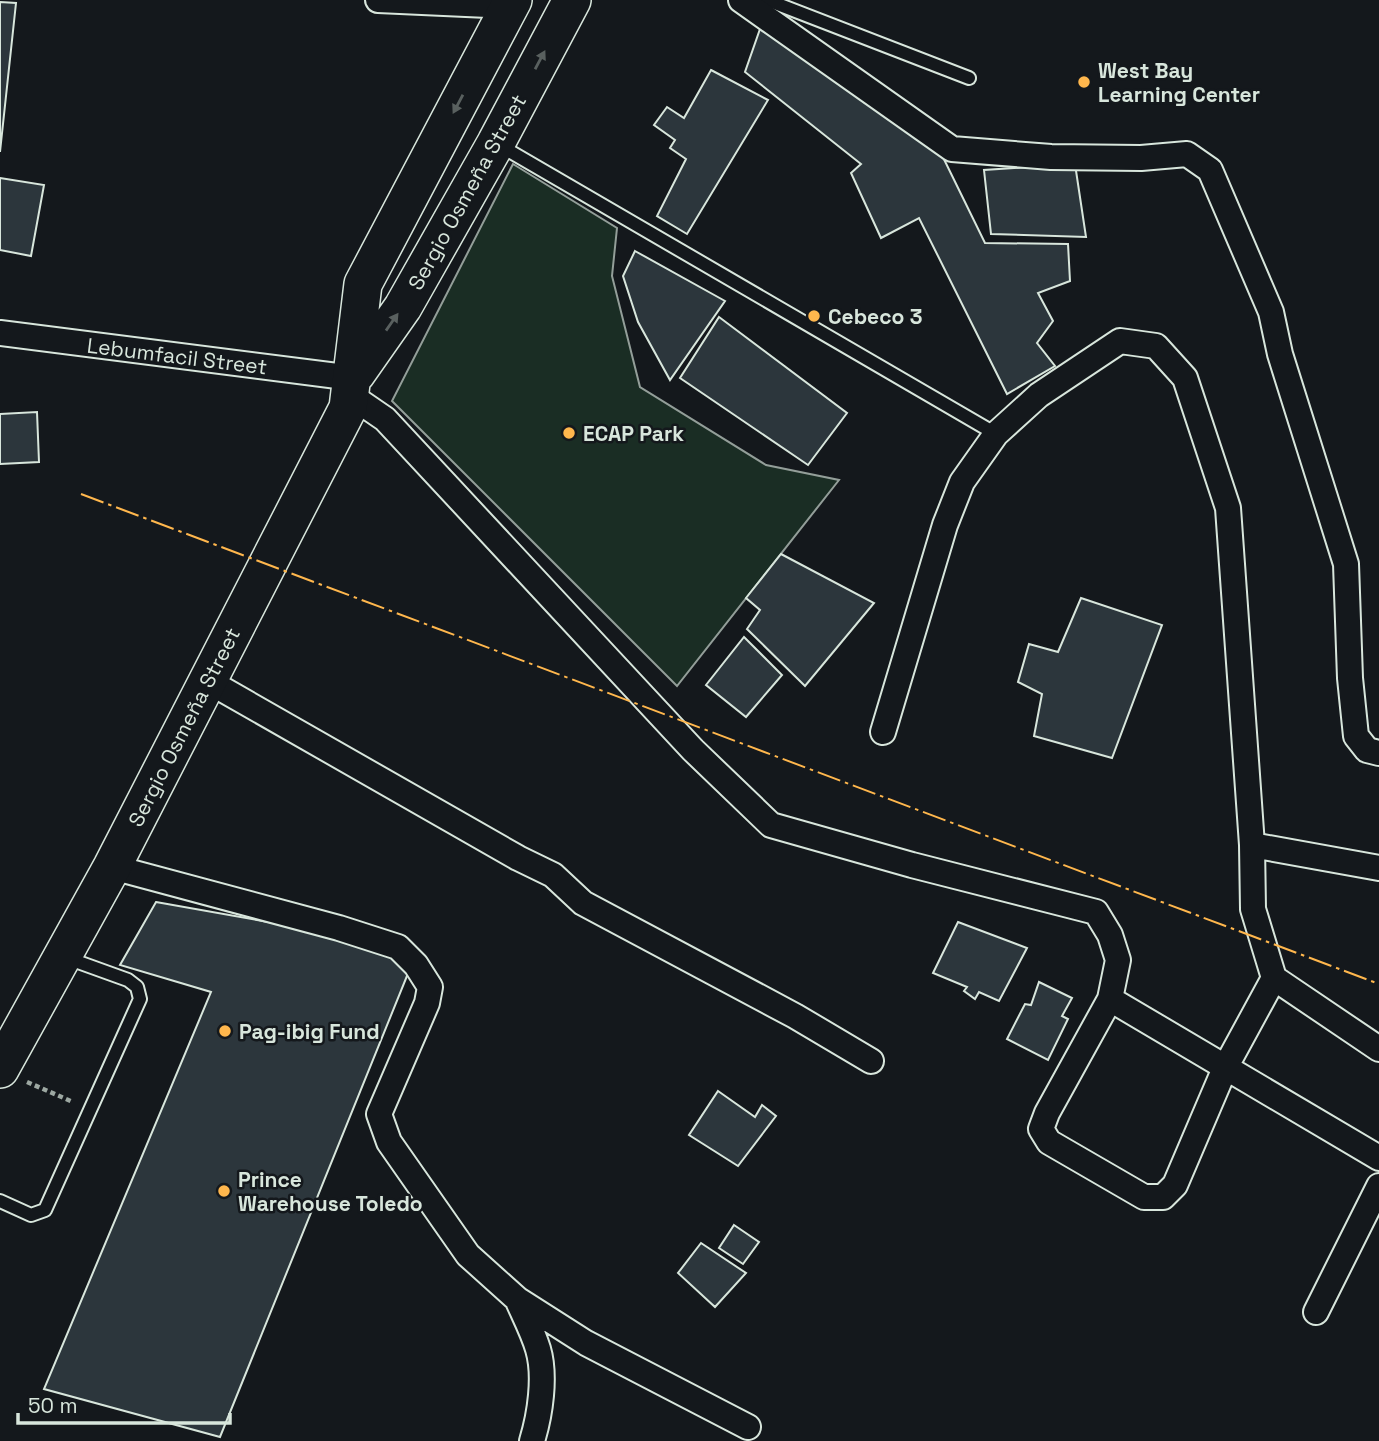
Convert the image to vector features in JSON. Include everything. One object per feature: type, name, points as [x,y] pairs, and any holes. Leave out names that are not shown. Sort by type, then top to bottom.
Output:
[{"type":"main road","name":"Sergio Osmeña Street","points":[[352,386],[403,307],[496,143],[572,0]]},
{"type":"main road","name":"Sergio Osmeña Street","points":[[11,1075],[63,956],[112,867],[348,408],[363,284],[511,3]]},
{"type":"street","points":[[378,0],[511,3]]},
{"type":"street","points":[[741,0],[952,149],[1051,157],[1141,158],[1187,154],[1210,170],[1271,312],[1280,354],[1346,564],[1350,678],[1356,736],[1367,750],[1379,753]]},
{"type":"street","name":"Lebumfacil Street","points":[[0,333],[352,386]]},
{"type":"street","points":[[883,732],[945,524],[962,482],[996,434],[1038,395],[1120,341],[1156,346],[1185,378],[1228,508],[1252,845],[1253,909],[1274,978],[1379,1049]]},
{"type":"street","points":[[352,386],[692,750],[771,825],[912,865],[1096,912],[1110,935],[1118,960],[1110,999],[1047,1113],[1041,1129],[1049,1142],[1143,1197],[1163,1197],[1175,1185],[1225,1068],[1274,978]]},
{"type":"street","points":[[208,681],[553,875],[583,904],[795,1016],[871,1061]]},
{"type":"street","points":[[1252,845],[1379,868]]},
{"type":"street","points":[[112,867],[339,928],[398,947],[416,965],[430,987],[427,1003],[379,1114],[389,1142],[468,1255],[517,1299],[586,1343],[748,1427]]},
{"type":"street","points":[[1110,999],[1379,1158]]},
{"type":"street","points":[[1316,1312],[1379,1185]]},
{"type":"street","points":[[517,1299],[538,1350],[541,1377],[536,1429],[532,1441]]},
{"type":"lane","points":[[767,0],[969,78]]},
{"type":"lane","points":[[496,143],[996,434]]},
{"type":"lane","points":[[0,1201],[31,1215],[45,1210],[140,999],[137,987],[128,980],[63,956]]},
{"type":"path","points":[[11,1075],[90,1109]]},
{"type":"green space","name":"ECAP Park","points":[[513,164],[617,228],[612,276],[640,387],[766,465],[839,480],[677,686],[392,401]]},
{"type":"building","points":[[0,2],[16,3],[0,152]]},
{"type":"building","points":[[760,29],[937,145],[985,243],[1068,244],[1070,281],[1038,293],[1053,321],[1037,343],[1055,366],[1007,394],[919,218],[881,238],[851,173],[861,164],[745,72]]},
{"type":"building","points":[[711,70],[768,100],[687,234],[657,216],[686,159],[670,148],[675,140],[654,125],[667,107],[684,118]]},
{"type":"building","points":[[1075,164],[1086,237],[991,234],[984,170]]},
{"type":"building","points":[[0,178],[44,185],[31,256],[0,250]]},
{"type":"building","points":[[635,251],[725,301],[670,380],[638,322],[623,276]]},
{"type":"building","points":[[719,317],[847,413],[808,465],[680,378]]},
{"type":"building","points":[[37,412],[39,462],[0,464],[0,414]]},
{"type":"building","points":[[781,554],[874,603],[805,686],[747,629],[760,610],[746,598]]},
{"type":"building","points":[[1081,598],[1162,625],[1112,758],[1034,736],[1042,694],[1018,682],[1029,644],[1058,652]]},
{"type":"building","points":[[744,637],[782,675],[746,717],[706,685]]},
{"type":"building","name":"Prince Warehouse Toledo","points":[[156,902],[336,934],[399,952],[409,971],[220,1437],[44,1389],[211,992],[120,965]]},
{"type":"building","points":[[958,922],[1027,948],[999,1001],[979,992],[975,999],[964,991],[967,987],[933,973]]},
{"type":"building","points":[[1039,982],[1072,998],[1062,1016],[1068,1019],[1048,1060],[1007,1039],[1025,1004],[1031,1005]]},
{"type":"building","points":[[718,1091],[755,1117],[762,1105],[776,1116],[738,1166],[689,1135]]},
{"type":"building","points":[[734,1225],[759,1242],[743,1264],[719,1248]]},
{"type":"building","points":[[701,1243],[746,1273],[715,1307],[678,1273]]},
{"type":"power","points":[[81,494],[1379,984]]},
{"type":"place","name":"West Bay Learning Center","points":[[1084,82]]},
{"type":"place","name":"Cebeco 3","points":[[814,316]]},
{"type":"place","name":"ECAP Park","points":[[569,433]]},
{"type":"place","name":"Pag-ibig Fund","points":[[225,1031]]},
{"type":"place","name":"Prince Warehouse Toledo","points":[[224,1191]]}]
